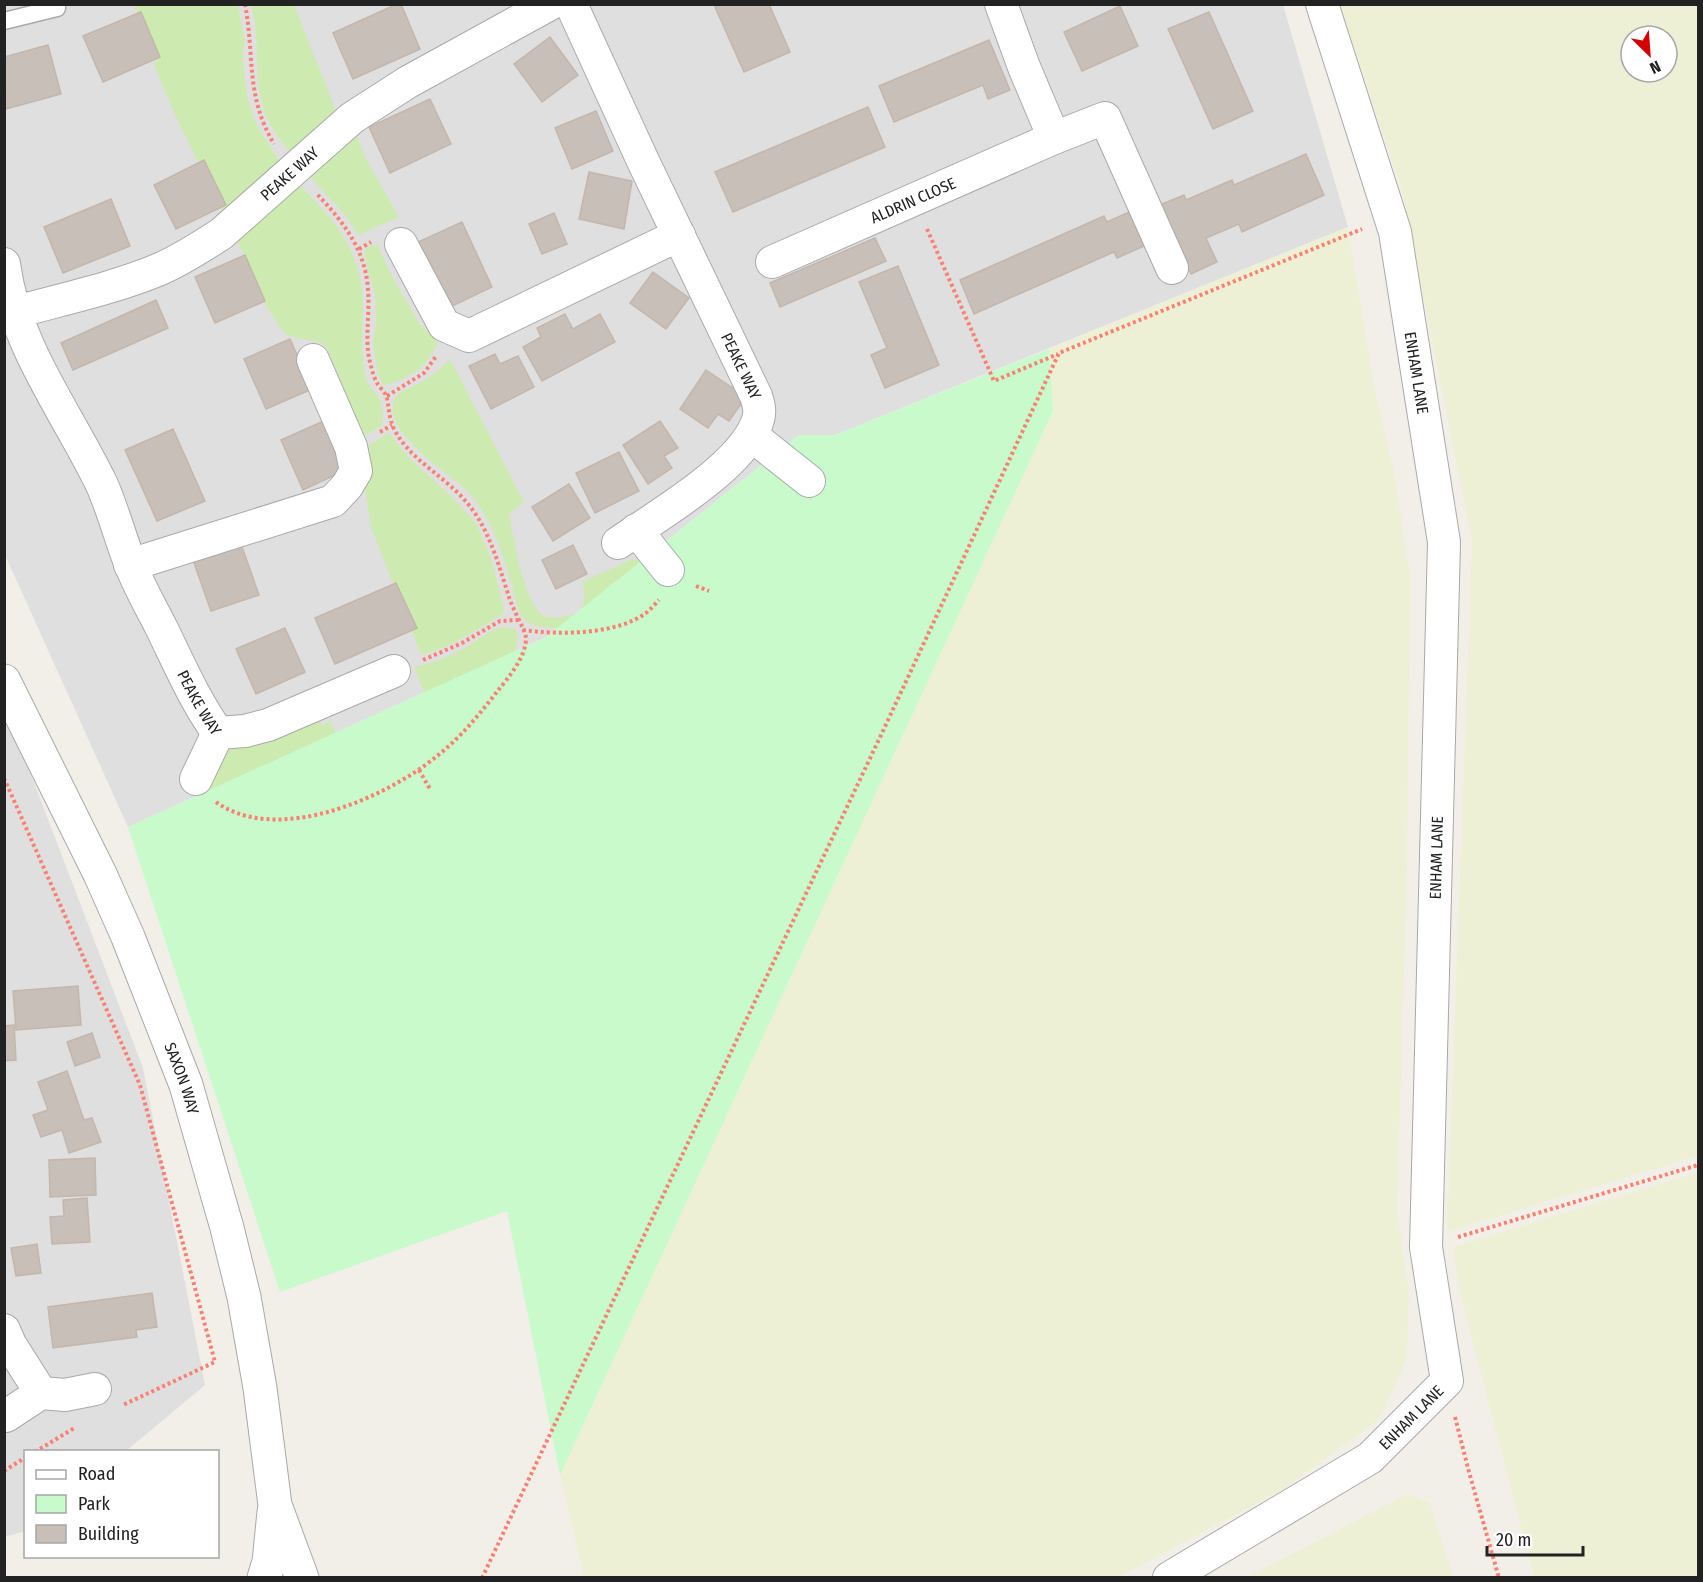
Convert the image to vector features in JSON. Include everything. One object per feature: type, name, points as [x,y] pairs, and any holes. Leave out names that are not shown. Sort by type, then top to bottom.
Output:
[{"type":"street","name":"PEAKE WAY","points":[[16,312],[97,290],[159,269],[197,250],[221,234],[352,118],[408,82],[550,4]]},
{"type":"street","name":"PEAKE WAY","points":[[571,4],[756,396],[760,409],[758,421],[751,435],[736,454],[708,480],[627,536],[666,582]]},
{"type":"street","points":[[1001,4],[1020,57],[1054,138]]},
{"type":"street","name":"ENHAM LANE","points":[[1169,1578],[1370,1458],[1447,1381],[1426,1247],[1444,542],[1395,232],[1322,4]]},
{"type":"street","name":"ALDRIN CLOSE","points":[[772,262],[1105,117],[1172,267]]},
{"type":"street","points":[[401,244],[444,325],[469,336],[679,235]]},
{"type":"street","name":"PEAKE WAY","points":[[4,264],[16,312],[38,369],[81,443],[103,488],[130,565],[182,671],[218,734],[245,731],[268,725],[394,671]]},
{"type":"street","points":[[130,565],[333,501],[347,486],[356,471],[351,447],[313,360]]},
{"type":"street","points":[[751,435],[809,481]]},
{"type":"street","name":"SAXON WAY","points":[[4,681],[100,874],[128,937],[186,1085],[227,1228],[243,1298],[260,1388],[275,1505],[302,1578]]},
{"type":"street","points":[[196,779],[218,734]]},
{"type":"street","points":[[4,1330],[10,1344],[41,1393]]},
{"type":"street","points":[[5,1418],[41,1393],[107,1398]]},
{"type":"street","name":"SAXON WAY","points":[[264,1578],[275,1505]]},
{"type":"lane","points":[[4,21],[57,8]]},
{"type":"path","points":[[914,200],[994,381],[1390,217]]},
{"type":"path","points":[[387,396],[424,373],[452,330]]},
{"type":"path","points":[[482,1578],[888,722],[1059,353]]},
{"type":"path","points":[[523,630],[570,634],[617,625],[646,613],[666,582]]},
{"type":"path","points":[[394,671],[446,652],[500,621],[518,620]]},
{"type":"path","points":[[419,770],[430,789]]},
{"type":"path","points":[[4,778],[140,1085],[215,1362],[107,1398]]},
{"type":"path","points":[[1426,1247],[1698,1165]]},
{"type":"path","points":[[1447,1381],[1469,1472],[1499,1578]]},
{"type":"path","points":[[38,1450],[76,1427]]},
{"type":"path","points":[[4,1471],[24,1458]]},
{"type":"shaded area","points":[[4,5],[1283,5],[1348,227],[835,435],[799,435],[546,637],[128,827],[5,555]]},
{"type":"shaded area","points":[[4,704],[143,1068],[205,1385],[127,1450],[24,1450],[24,1531],[5,1537]]},
{"type":"green space","points":[[134,5],[238,5],[244,38],[243,64],[247,97],[256,124],[282,165],[257,188],[246,191],[222,211],[177,119],[153,63],[157,61]]},
{"type":"green space","points":[[251,5],[294,5],[336,111],[293,156],[272,128],[263,108],[258,82],[256,30]]},
{"type":"green space","points":[[1340,5],[1698,5],[1698,1156],[1447,1232],[1472,542],[1403,194]]},
{"type":"green space","points":[[356,134],[367,161],[399,217],[358,235],[347,217],[306,172]]},
{"type":"green space","points":[[296,181],[333,221],[351,250],[357,266],[363,304],[364,368],[370,388],[380,399],[383,412],[380,427],[364,436],[327,348],[322,343],[293,337],[283,332],[264,302],[237,239]]},
{"type":"green space","points":[[1348,227],[1373,381],[1394,473],[1410,575],[1407,875],[1397,1211],[1409,1293],[1407,1358],[1380,1419],[1282,1490],[1119,1577],[584,1577],[560,1475],[1053,411],[1049,349]]},
{"type":"green space","points":[[377,244],[393,278],[420,324],[438,342],[418,370],[387,385],[382,384],[377,370],[373,343],[376,323],[375,295],[364,253],[366,248]]},
{"type":"green space","points":[[1049,349],[1053,411],[560,1475],[507,1211],[280,1292],[128,827],[546,637],[799,435],[835,435]]},
{"type":"green space","points":[[450,359],[524,502],[509,513],[520,568],[536,608],[543,615],[551,618],[580,613],[584,598],[582,582],[632,559],[640,560],[652,570],[564,629],[535,626],[526,621],[519,612],[505,563],[485,515],[464,488],[407,439],[398,427],[393,415],[393,402],[397,395],[429,377]]},
{"type":"green space","points":[[389,433],[410,459],[453,498],[476,523],[491,558],[504,608],[503,614],[463,637],[421,655],[371,527],[365,488],[365,447]]},
{"type":"green space","points":[[502,627],[516,629],[517,642],[512,658],[502,675],[473,711],[428,754],[378,787],[330,808],[306,813],[275,814],[246,809],[205,787],[220,759],[229,750],[266,743],[320,721],[323,727],[330,720],[339,741],[428,702],[414,667],[448,656]]},
{"type":"green space","points":[[1698,1172],[1698,1577],[1534,1577],[1459,1289],[1453,1247]]},
{"type":"green space","points":[[1407,1494],[1430,1503],[1453,1577],[1248,1577]]},
{"type":"building","points":[[401,4],[420,49],[353,79],[333,33]]},
{"type":"building","points":[[720,4],[769,4],[790,52],[744,72],[715,7]]},
{"type":"building","points":[[1120,6],[1138,46],[1082,71],[1064,32]]},
{"type":"building","points":[[141,12],[160,57],[103,82],[83,36]]},
{"type":"building","points":[[1209,12],[1253,111],[1213,129],[1168,29]]},
{"type":"building","points":[[550,37],[578,75],[542,102],[514,64]]},
{"type":"building","points":[[989,40],[1010,90],[988,99],[983,85],[894,122],[879,86]]},
{"type":"building","points":[[48,45],[61,94],[6,109],[4,57]]},
{"type":"building","points":[[430,99],[451,144],[390,173],[369,127]]},
{"type":"building","points":[[868,107],[885,147],[733,212],[715,172]]},
{"type":"building","points":[[596,111],[613,151],[572,169],[555,128]]},
{"type":"building","points":[[1306,154],[1324,195],[1242,232],[1239,224],[1206,238],[1217,262],[1191,274],[1160,205],[1184,195],[1186,200],[1232,180],[1234,185]]},
{"type":"building","points":[[204,160],[226,205],[176,229],[154,185]]},
{"type":"building","points":[[589,172],[632,181],[624,229],[579,219]]},
{"type":"building","points":[[111,199],[130,246],[63,273],[44,227]]},
{"type":"building","points":[[1138,208],[1153,242],[1117,258],[1114,252],[974,314],[960,280],[1104,216],[1107,222]]},
{"type":"building","points":[[554,213],[567,244],[542,254],[529,224]]},
{"type":"building","points":[[462,222],[492,287],[448,308],[418,242]]},
{"type":"building","points":[[875,238],[886,261],[780,307],[770,283]]},
{"type":"building","points":[[245,255],[265,301],[215,323],[195,277]]},
{"type":"building","points":[[898,266],[939,365],[885,388],[871,355],[887,348],[859,282]]},
{"type":"building","points":[[653,272],[689,298],[666,329],[630,303]]},
{"type":"building","points":[[156,300],[168,328],[73,370],[61,343]]},
{"type":"building","points":[[565,314],[573,329],[600,314],[615,342],[542,381],[523,347],[541,337],[537,328]]},
{"type":"building","points":[[290,339],[312,389],[266,409],[244,359]]},
{"type":"building","points":[[495,354],[500,364],[518,356],[534,387],[491,409],[469,366]]},
{"type":"building","points":[[706,370],[746,397],[729,421],[718,414],[708,428],[680,409]]},
{"type":"building","points":[[326,420],[348,469],[303,490],[281,440]]},
{"type":"building","points":[[660,421],[678,448],[664,456],[672,468],[648,484],[623,445]]},
{"type":"building","points":[[173,429],[205,501],[157,521],[125,450]]},
{"type":"building","points":[[619,452],[639,491],[595,513],[576,473]]},
{"type":"building","points":[[569,484],[590,518],[553,541],[532,507]]},
{"type":"building","points":[[241,544],[259,595],[211,611],[193,560]]},
{"type":"building","points":[[573,545],[587,574],[556,589],[542,560]]},
{"type":"building","points":[[396,583],[417,628],[335,664],[315,618]]},
{"type":"building","points":[[285,628],[305,672],[256,694],[236,649]]},
{"type":"building","points":[[78,986],[81,1025],[16,1030],[13,991]]},
{"type":"building","points":[[14,1025],[16,1060],[4,1061],[4,1026]]},
{"type":"building","points":[[92,1033],[100,1057],[75,1066],[67,1042]]},
{"type":"building","points":[[67,1071],[84,1120],[92,1118],[101,1142],[69,1153],[62,1130],[41,1137],[33,1115],[48,1110],[38,1082]]},
{"type":"building","points":[[95,1158],[96,1195],[50,1197],[49,1160]]},
{"type":"building","points":[[87,1198],[90,1242],[52,1244],[50,1217],[64,1216],[63,1200]]},
{"type":"building","points":[[37,1244],[41,1273],[16,1276],[11,1248]]},
{"type":"building","points":[[152,1293],[157,1327],[136,1330],[137,1337],[53,1348],[48,1307]]}]
